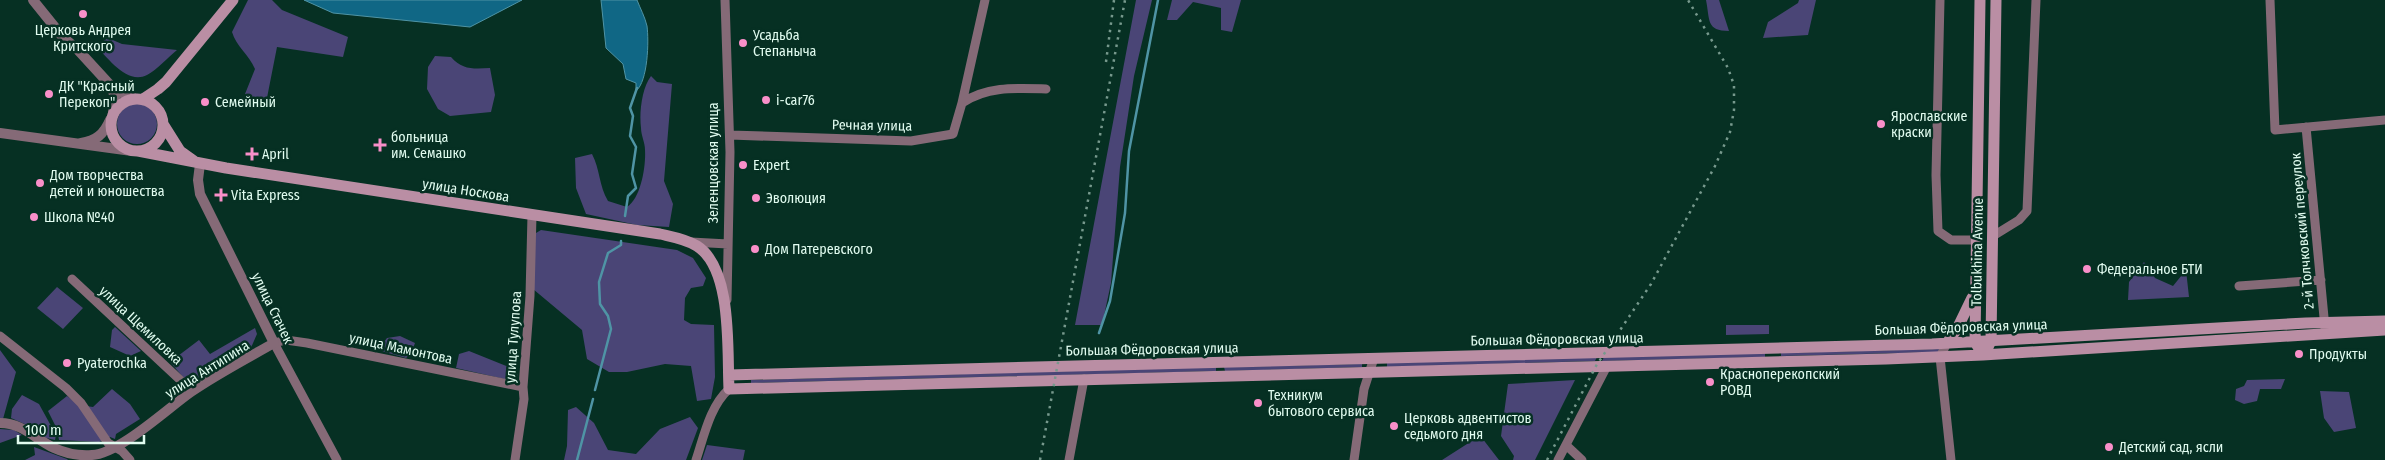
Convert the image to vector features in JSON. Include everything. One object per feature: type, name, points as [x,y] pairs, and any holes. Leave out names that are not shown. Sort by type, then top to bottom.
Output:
[{"type":"main road","points":[[200,164],[135,151],[115,140],[110,127],[112,116],[118,105],[158,89],[166,82],[233,0]]},
{"type":"main road","name":"Tolbukhina Avenue","points":[[1975,342],[1980,0]]},
{"type":"main road","name":"Tolbukhina Avenue","points":[[1984,355],[1991,341],[1996,0]]},
{"type":"main road","points":[[135,151],[154,145],[161,135],[161,99],[166,82]]},
{"type":"main road","points":[[138,98],[157,107],[180,151],[200,164]]},
{"type":"main road","name":"улица Носкова","points":[[200,164],[660,234],[686,241]]},
{"type":"main road","name":"Зеленцовская улица","points":[[686,241],[698,246],[722,270],[729,388]]},
{"type":"main road","points":[[1947,343],[1960,325],[1975,289]]},
{"type":"main road","points":[[1991,310],[1997,331],[2003,337],[2013,340]]},
{"type":"main road","name":"Большая Фёдоровская улица","points":[[729,388],[1940,357],[2325,328],[2385,321]]},
{"type":"main road","name":"Большая Фёдоровская улица","points":[[728,375],[1947,343],[2325,328],[2385,330]]},
{"type":"main road","points":[[1975,342],[1984,355]]},
{"type":"street","points":[[33,0],[62,36],[78,50],[111,86],[127,96],[138,98]]},
{"type":"street","name":"Зеленцовская улица","points":[[722,270],[728,244],[730,135],[725,0]]},
{"type":"street","points":[[962,103],[985,0]]},
{"type":"street","points":[[1940,0],[1936,175],[1938,231],[1951,240],[1976,240]]},
{"type":"street","points":[[1993,236],[2020,220],[2027,210],[2036,0]]},
{"type":"street","points":[[2270,0],[2275,130],[2385,120]]},
{"type":"street","points":[[62,143],[93,140],[104,132],[112,116],[115,97],[111,86]]},
{"type":"street","points":[[962,103],[976,93],[1008,88],[1046,90]]},
{"type":"street","name":"Речная улица","points":[[730,135],[911,141],[953,134],[962,103]]},
{"type":"street","name":"2-й Толчковский переулок","points":[[2306,127],[2325,328]]},
{"type":"street","points":[[0,134],[135,151]]},
{"type":"street","name":"улица Стачек","points":[[200,164],[198,180],[200,194],[274,343],[337,460]]},
{"type":"street","name":"улица Тулупова","points":[[515,460],[524,399],[523,387],[530,296],[532,215]]},
{"type":"street","name":"улица Носкова","points":[[686,241],[728,244]]},
{"type":"street","name":"улица Щемиловка","points":[[72,279],[192,391]]},
{"type":"street","points":[[2239,286],[2321,280]]},
{"type":"street","points":[[0,336],[48,372],[76,398],[108,443],[122,451],[130,460]]},
{"type":"street","name":"улица Мамонтова","points":[[274,343],[286,340],[307,343],[523,387]]},
{"type":"street","name":"улица Антипина","points":[[94,457],[131,437],[192,391],[274,343]]},
{"type":"street","points":[[1947,343],[1940,357],[1951,460]]},
{"type":"street","points":[[1354,460],[1364,389],[1374,358]]},
{"type":"street","points":[[1558,460],[1607,366]]},
{"type":"street","points":[[1069,460],[1084,379]]},
{"type":"street","points":[[696,460],[714,409],[729,388]]},
{"type":"street","points":[[0,424],[14,425],[32,432],[55,449],[94,457]]},
{"type":"street","points":[[1566,445],[1582,460]]},
{"type":"shaded area","points":[[248,0],[272,0],[282,10],[348,37],[343,57],[277,47],[265,108],[245,94],[255,69],[236,42],[232,32]]},
{"type":"shaded area","points":[[1136,0],[1152,0],[1134,76],[1120,167],[1111,283],[1102,325],[1075,325]]},
{"type":"shaded area","points":[[1172,0],[1241,0],[1232,32],[1221,30],[1221,8],[1193,2],[1177,20],[1167,20]]},
{"type":"shaded area","points":[[1706,0],[1719,0],[1729,31],[1716,29],[1710,23]]},
{"type":"shaded area","points":[[1799,0],[1816,0],[1808,35],[1763,38],[1768,22],[1798,3]]},
{"type":"shaded area","points":[[108,38],[122,44],[177,50],[151,73],[140,77],[132,76],[118,69],[96,46]]},
{"type":"shaded area","points":[[435,56],[451,57],[459,64],[469,68],[490,68],[495,95],[491,112],[450,116],[438,109],[427,89],[428,67]]},
{"type":"shaded area","points":[[651,76],[657,82],[672,84],[664,181],[673,204],[669,227],[637,225],[586,214],[576,188],[575,158],[592,154],[608,201],[627,207],[636,197],[642,181],[645,157],[640,122],[641,108],[645,87]]},
{"type":"shaded area","points":[[137,104],[151,110],[157,124],[151,138],[137,144],[123,138],[117,124],[123,110]]},
{"type":"shaded area","points":[[541,230],[677,250],[693,258],[706,278],[703,286],[691,288],[685,298],[684,320],[691,324],[714,325],[715,377],[711,399],[697,401],[691,366],[665,364],[627,372],[609,372],[587,359],[582,330],[533,289],[535,238],[536,233]]},
{"type":"shaded area","points":[[2144,262],[2155,278],[2173,286],[2186,270],[2189,297],[2128,300],[2129,282]]},
{"type":"shaded area","points":[[57,287],[83,308],[63,329],[37,308]]},
{"type":"shaded area","points":[[1726,325],[1769,325],[1769,334],[1726,335]]},
{"type":"shaded area","points":[[115,327],[141,351],[130,356],[110,347],[112,330]]},
{"type":"shaded area","points":[[255,328],[257,334],[250,350],[190,385],[170,362],[199,340],[210,354]]},
{"type":"shaded area","points":[[400,336],[415,343],[411,354],[406,358],[378,350],[387,338]]},
{"type":"shaded area","points":[[1941,349],[1941,352],[1781,356],[1781,353]]},
{"type":"shaded area","points":[[0,350],[16,372],[3,419],[0,419]]},
{"type":"shaded area","points":[[469,351],[516,370],[518,377],[513,381],[456,368],[459,354]]},
{"type":"shaded area","points":[[1765,353],[1765,357],[1602,361],[1604,357]]},
{"type":"shaded area","points":[[1597,357],[1595,361],[1387,367],[1387,363]]},
{"type":"shaded area","points":[[1362,364],[1362,367],[1225,371],[1224,367]]},
{"type":"shaded area","points":[[1216,367],[1216,371],[751,383],[751,380]]},
{"type":"shaded area","points":[[2285,379],[2281,389],[2260,389],[2257,401],[2244,404],[2235,400],[2236,389],[2244,386],[2247,380]]},
{"type":"shaded area","points":[[1575,380],[1535,460],[1513,460],[1514,456],[1501,436],[1508,384]]},
{"type":"shaded area","points":[[112,389],[130,404],[140,419],[116,434],[115,439],[110,437],[99,442],[59,440],[57,429],[48,411],[67,396],[79,405],[93,407]]},
{"type":"shaded area","points":[[2320,391],[2349,392],[2356,428],[2334,432],[2324,418]]},
{"type":"shaded area","points":[[22,395],[39,404],[56,435],[55,440],[46,438],[36,429],[11,418],[12,409]]},
{"type":"shaded area","points":[[576,407],[594,423],[608,450],[636,454],[660,429],[690,417],[698,428],[686,460],[564,460],[567,446],[568,410]]},
{"type":"shaded area","points":[[0,429],[14,430],[22,435],[0,443]]},
{"type":"shaded area","points":[[1478,437],[1482,438],[1499,460],[1442,460]]},
{"type":"shaded area","points":[[707,445],[745,450],[743,460],[702,460]]},
{"type":"shaded area","points":[[34,447],[68,460],[25,460],[35,455]]},
{"type":"water","points":[[304,0],[522,0],[470,27],[333,13]]},
{"type":"water","points":[[601,0],[637,0],[644,16],[648,33],[648,51],[643,79],[636,91],[636,83],[626,79],[623,64],[606,48]]},
{"type":"waterway","points":[[1099,333],[1110,301],[1125,213],[1129,151],[1158,0]]},
{"type":"waterway","points":[[625,216],[628,196],[636,188],[632,174],[636,147],[630,136],[633,116],[630,108],[637,88]]},
{"type":"waterway","points":[[595,390],[611,329],[608,316],[600,304],[599,282],[608,253],[621,245],[621,241]]},
{"type":"waterway","points":[[577,460],[593,399]]},
{"type":"railway","points":[[1106,62],[1114,0]]},
{"type":"railway","points":[[1040,460],[1125,0]]},
{"type":"railway","points":[[1547,460],[1596,366],[1651,284],[1715,166],[1730,132],[1734,110],[1734,85],[1728,68],[1688,0]]},
{"type":"place","name":"Церковь Андрея Критского","points":[[83,14]]},
{"type":"place","name":"Усадьба Степаныча","points":[[743,43]]},
{"type":"place","name":"ДК \"Красный Перекоп\"","points":[[49,94]]},
{"type":"place","name":"i-car76","points":[[766,100]]},
{"type":"place","name":"Семейный","points":[[205,102]]},
{"type":"place","name":"Ярославские краски","points":[[1881,124]]},
{"type":"place","name":"больница им. Семашко","points":[[380,145]]},
{"type":"place","name":"April","points":[[252,154]]},
{"type":"place","name":"Expert","points":[[743,165]]},
{"type":"place","name":"Дом творчества детей и юношества","points":[[40,183]]},
{"type":"place","name":"Vita Express","points":[[221,195]]},
{"type":"place","name":"Эволюция","points":[[756,198]]},
{"type":"place","name":"Школа №40","points":[[34,217]]},
{"type":"place","name":"Дом Патеревского","points":[[755,249]]},
{"type":"place","name":"Федеральное БТИ","points":[[2087,269]]},
{"type":"place","name":"Продукты","points":[[2299,354]]},
{"type":"place","name":"Pyaterochka","points":[[67,363]]},
{"type":"place","name":"Красноперекопский РОВД","points":[[1710,382]]},
{"type":"place","name":"Техникум бытового сервиса","points":[[1258,403]]},
{"type":"place","name":"Церковь адвентистов седьмого дня","points":[[1394,426]]},
{"type":"place","name":"Детский сад, ясли","points":[[2109,447]]}]
